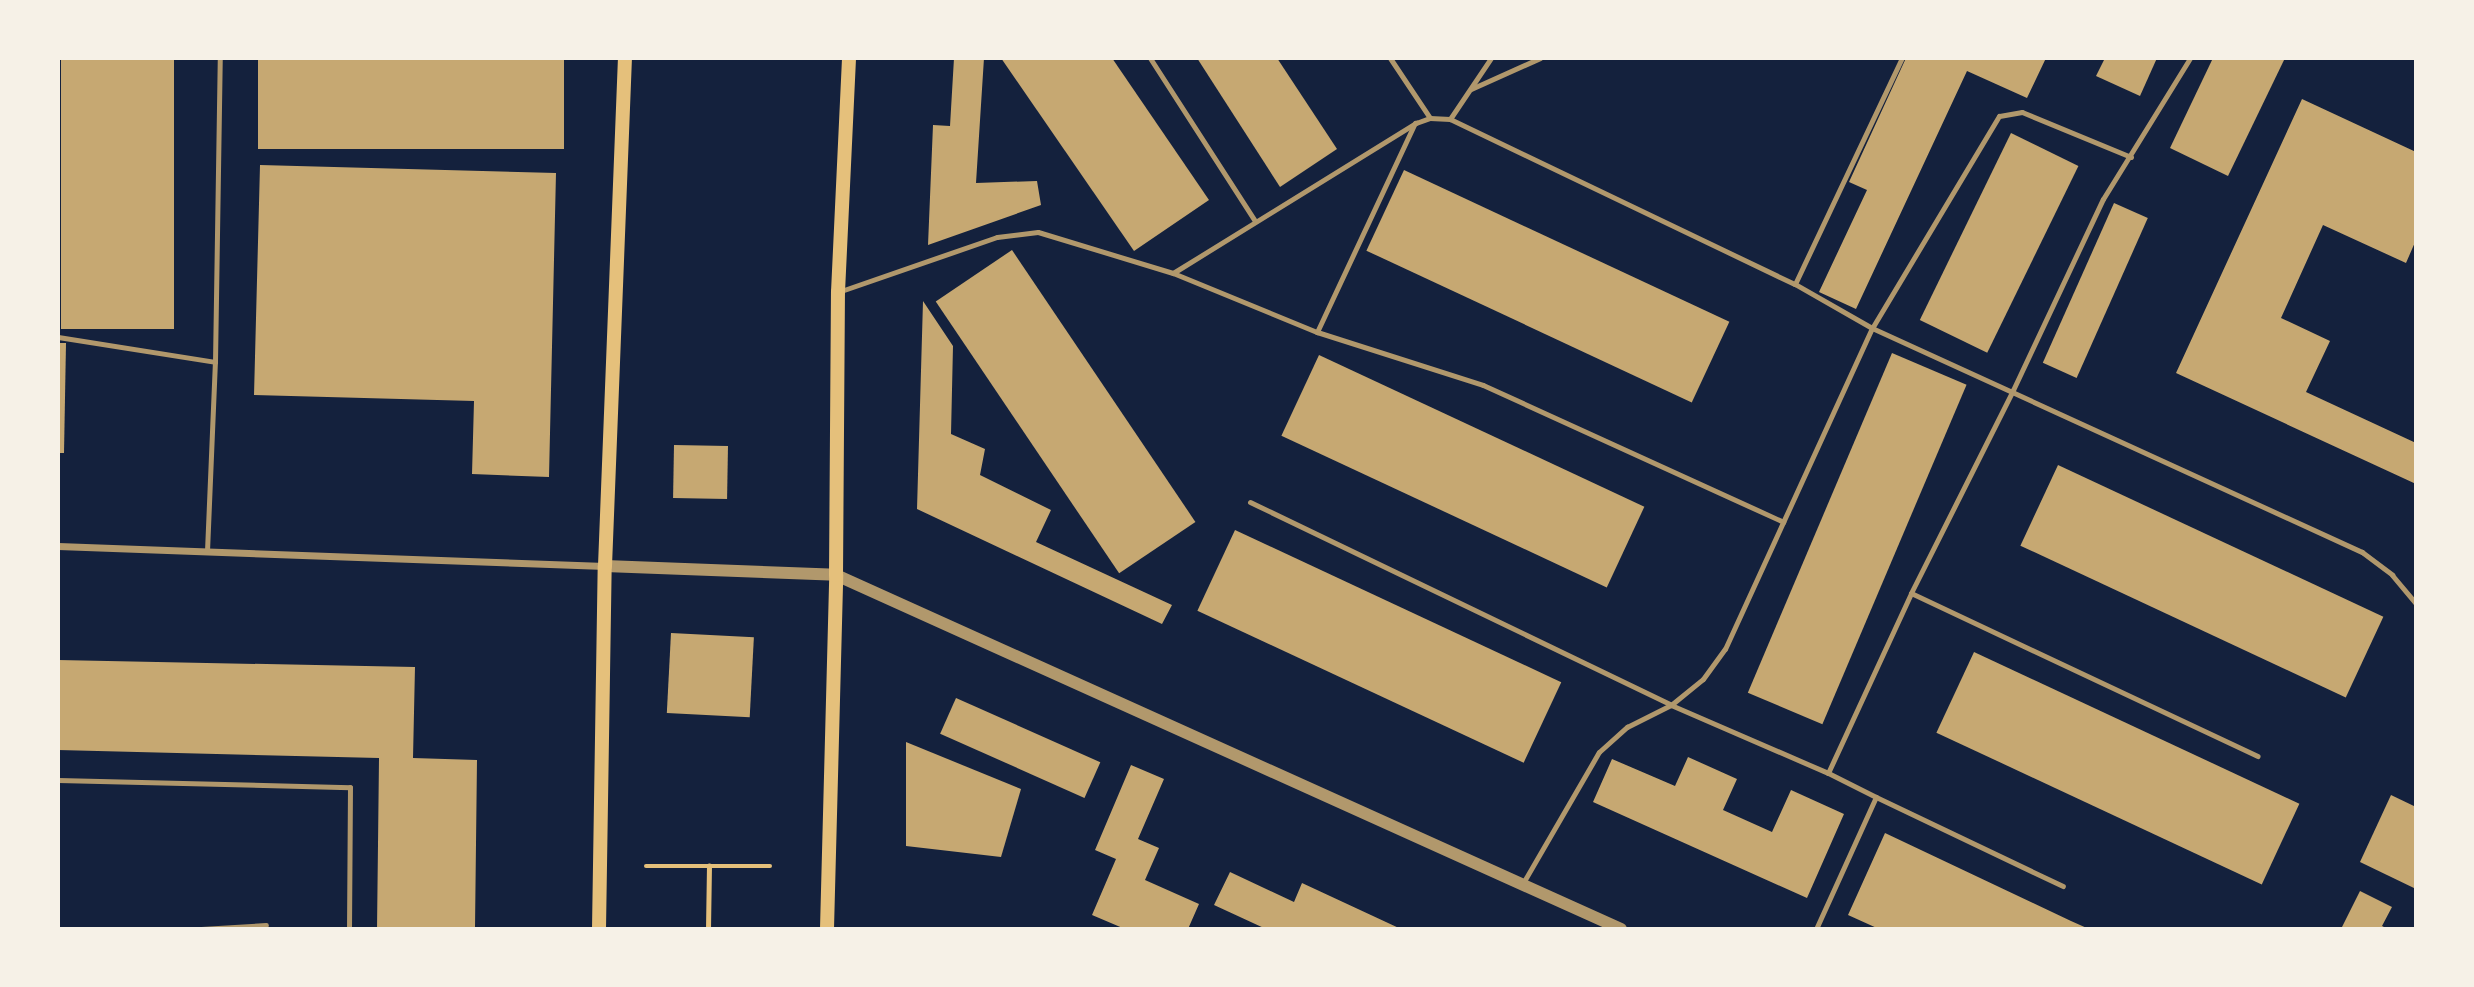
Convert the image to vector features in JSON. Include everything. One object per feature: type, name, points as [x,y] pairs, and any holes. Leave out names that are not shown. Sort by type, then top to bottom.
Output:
[{"type":"main road","points":[[599,929],[606,566],[625,58]]},
{"type":"main road","points":[[827,929],[836,575],[838,292],[849,58]]},
{"type":"street","points":[[58,546],[836,575],[1621,929]]},
{"type":"lane","points":[[207,551],[215,362],[220,58]]},
{"type":"lane","points":[[1150,58],[1255,221]]},
{"type":"lane","points":[[1390,58],[1430,118]]},
{"type":"lane","points":[[1450,119],[1491,58]]},
{"type":"lane","points":[[1471,89],[1541,58]]},
{"type":"lane","points":[[1795,284],[1902,58]]},
{"type":"lane","points":[[1828,773],[1911,593],[2013,390],[2103,199],[2190,58]]},
{"type":"lane","points":[[1522,885],[1599,752],[1627,727],[1671,705],[1703,679],[1725,649],[1872,328],[1999,116],[2022,112],[2131,157]]},
{"type":"lane","points":[[1173,273],[1416,122],[1430,118],[1450,119],[1795,284],[1872,328],[2013,390],[2362,552],[2392,575],[2416,604]]},
{"type":"lane","points":[[1317,332],[1416,122]]},
{"type":"lane","points":[[838,292],[998,237],[1038,232],[1173,273],[1317,332],[1483,385],[1783,522]]},
{"type":"lane","points":[[58,337],[215,362]]},
{"type":"lane","points":[[1250,502],[1671,705],[1828,773],[2063,886]]},
{"type":"lane","points":[[1911,593],[2258,756]]},
{"type":"lane","points":[[58,780],[350,787],[349,929]]},
{"type":"lane","points":[[1816,929],[1876,797]]},
{"type":"lane","points":[[201,929],[266,925]]},
{"type":"path","points":[[646,866],[770,866]]},
{"type":"path","points":[[708,929],[709,866]]},
{"type":"building","points":[[61,58],[174,58],[174,329],[61,329]]},
{"type":"building","points":[[258,58],[564,58],[564,149],[258,149]]},
{"type":"building","points":[[954,58],[984,58],[976,183],[1037,181],[1041,205],[928,245],[933,125],[950,126]]},
{"type":"building","points":[[1001,58],[1112,58],[1209,200],[1134,251]]},
{"type":"building","points":[[1197,58],[1277,58],[1337,149],[1280,187]]},
{"type":"building","points":[[1906,58],[2046,58],[2027,98],[1967,71],[1856,309],[1819,292],[1867,190],[1849,182]]},
{"type":"building","points":[[2105,58],[2157,58],[2140,96],[2096,76]]},
{"type":"building","points":[[2213,58],[2285,58],[2228,176],[2170,148]]},
{"type":"building","points":[[2302,99],[2416,152],[2416,240],[2406,263],[2323,225],[2281,318],[2330,341],[2306,392],[2416,443],[2416,484],[2176,373]]},
{"type":"building","points":[[2011,133],[2078,166],[1987,353],[1920,320]]},
{"type":"building","points":[[260,165],[556,173],[549,477],[472,474],[474,401],[254,395]]},
{"type":"building","points":[[1404,170],[1729,322],[1692,402],[1366,251]]},
{"type":"building","points":[[2114,203],[2148,218],[2077,378],[2043,363]]},
{"type":"building","points":[[1012,250],[1195,522],[1119,573],[936,301]]},
{"type":"building","points":[[923,301],[953,346],[951,434],[985,449],[980,475],[1051,510],[1036,542],[1172,605],[1162,624],[917,509]]},
{"type":"building","points":[[58,343],[66,343],[64,453],[58,453]]},
{"type":"building","points":[[1892,353],[1967,385],[1822,724],[1748,693]]},
{"type":"building","points":[[1319,355],[1644,507],[1607,587],[1281,436]]},
{"type":"building","points":[[674,445],[728,446],[727,499],[673,498]]},
{"type":"building","points":[[2058,465],[2383,617],[2346,697],[2020,546]]},
{"type":"building","points":[[1235,530],[1561,682],[1524,763],[1197,611]]},
{"type":"building","points":[[671,633],[754,637],[750,717],[667,713]]},
{"type":"building","points":[[1974,652],[2299,804],[2262,884],[1936,733]]},
{"type":"building","points":[[58,660],[415,667],[413,758],[477,760],[475,929],[377,929],[379,758],[58,750]]},
{"type":"building","points":[[956,698],[1100,762],[1084,798],[940,734]]},
{"type":"building","points":[[906,742],[1021,789],[1001,857],[906,846]]},
{"type":"building","points":[[1688,757],[1737,779],[1723,810],[1772,832],[1791,790],[1844,814],[1807,898],[1593,802],[1612,759],[1675,786]]},
{"type":"building","points":[[1131,765],[1164,779],[1138,839],[1159,848],[1145,880],[1199,904],[1188,929],[1125,929],[1092,915],[1116,859],[1095,850]]},
{"type":"building","points":[[2391,795],[2416,807],[2416,889],[2360,862]]},
{"type":"building","points":[[1885,833],[2089,929],[1879,929],[1848,915]]},
{"type":"building","points":[[1230,872],[1294,902],[1302,883],[1401,929],[1266,929],[1214,905]]},
{"type":"building","points":[[2360,891],[2392,907],[2382,926],[2388,929],[2342,927]]}]
